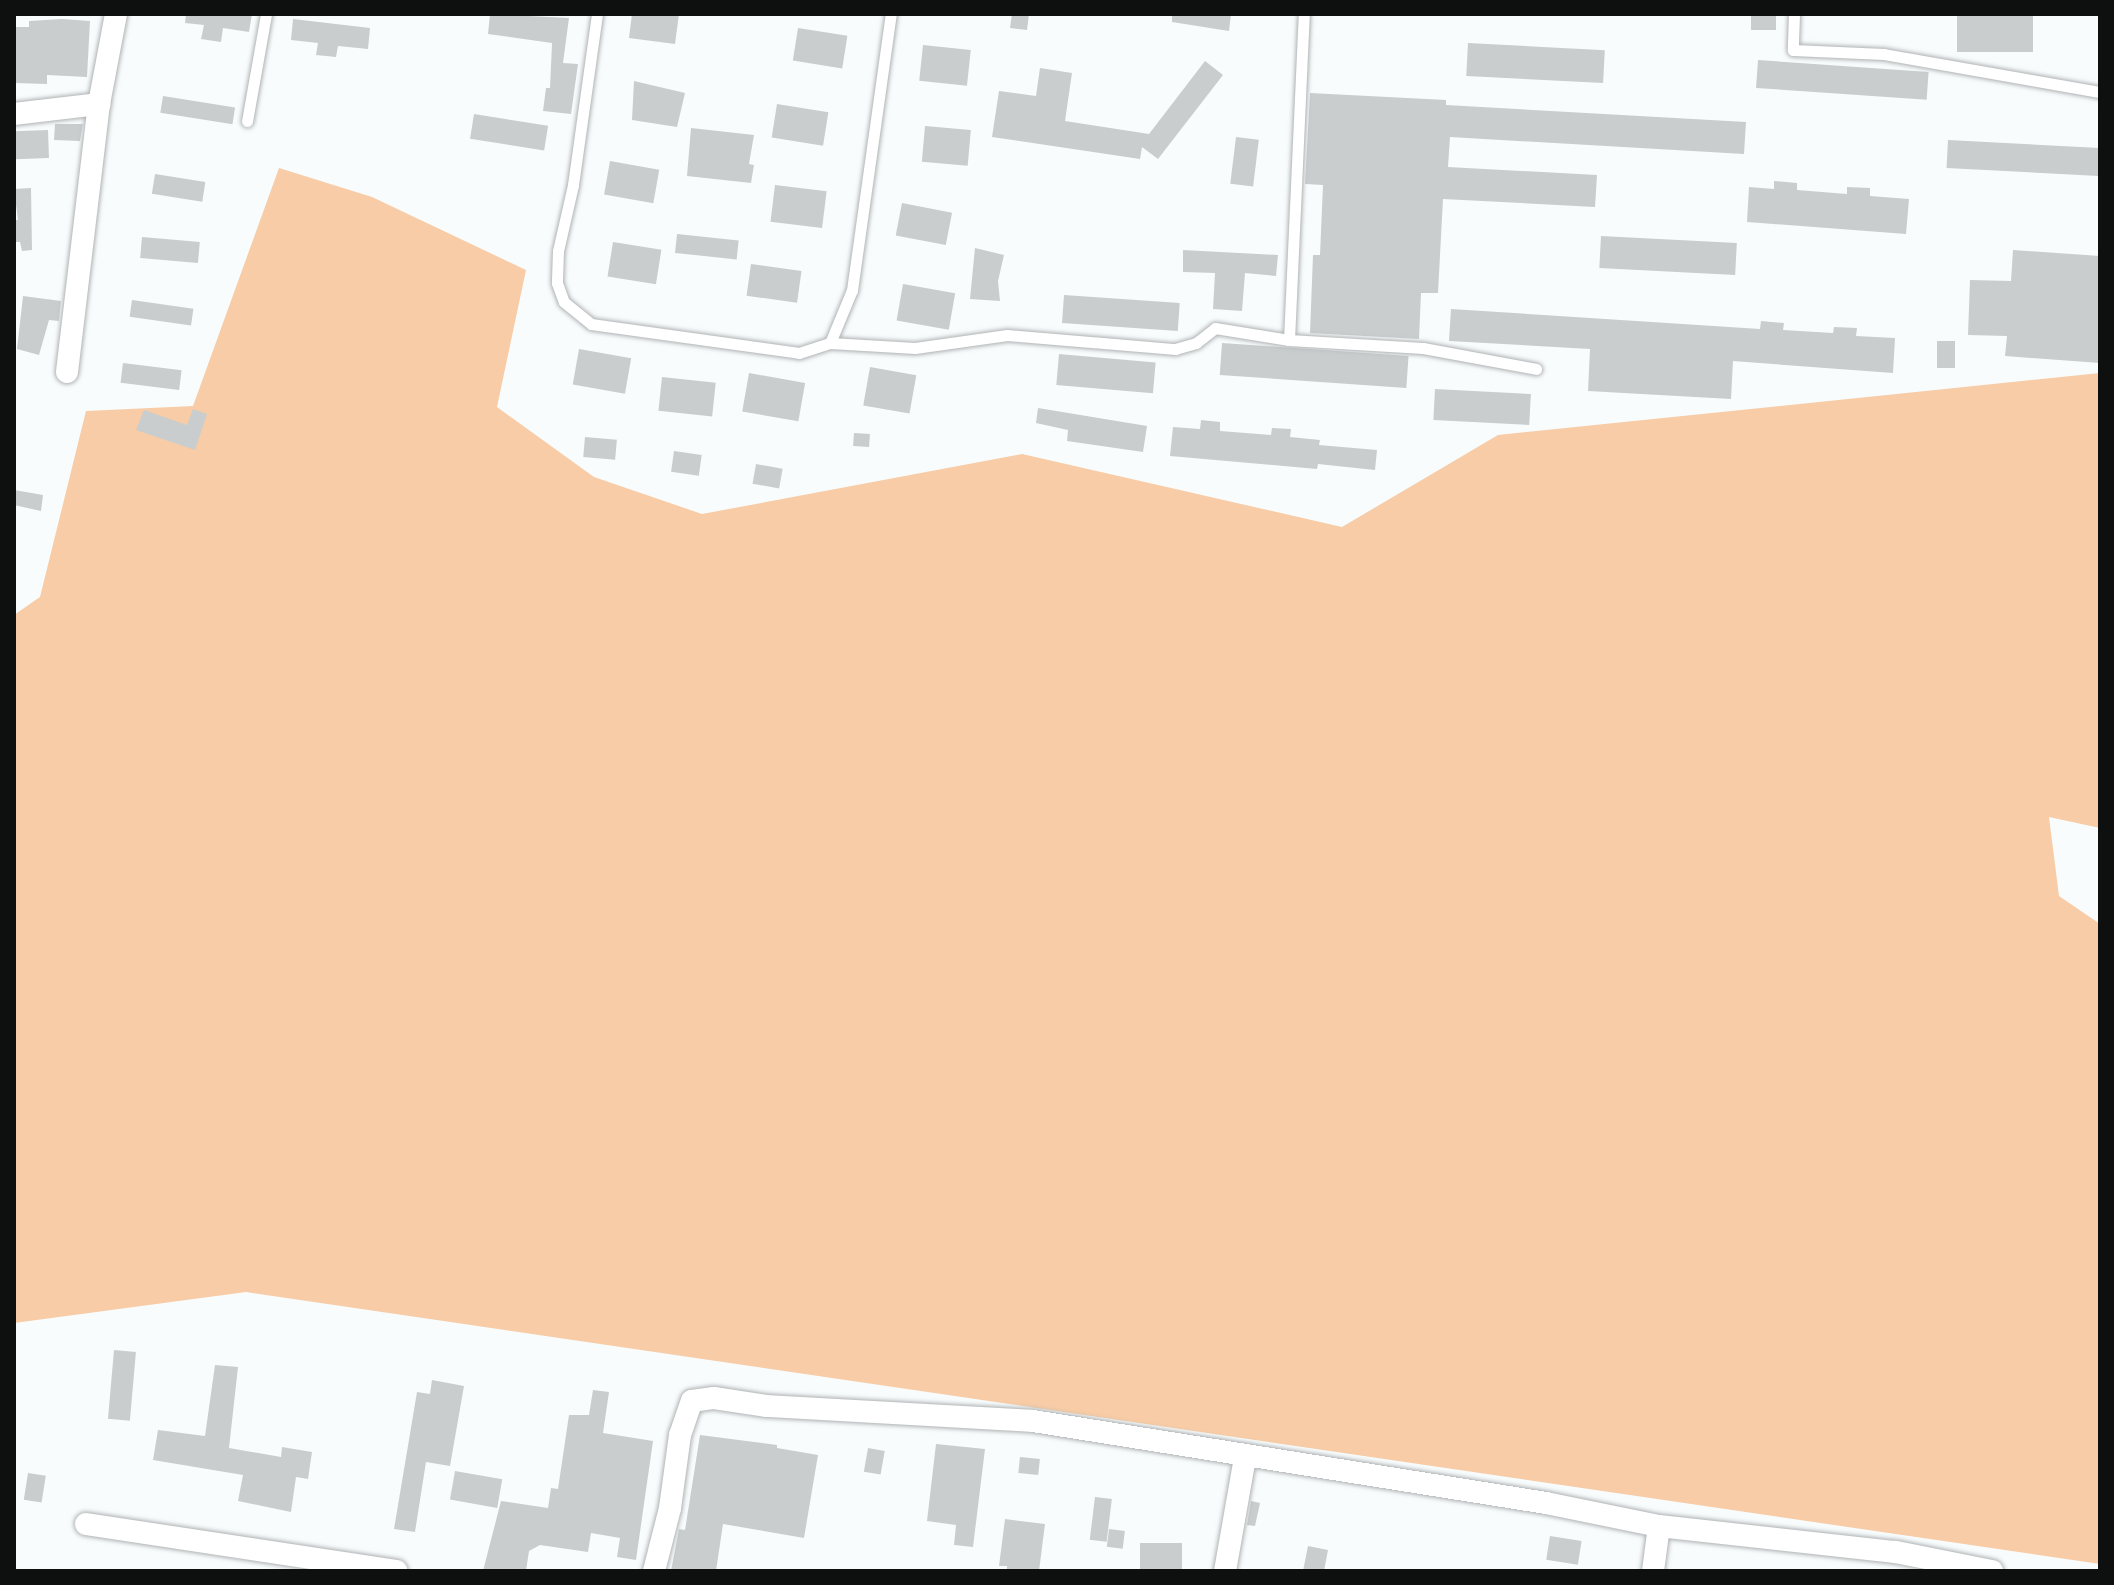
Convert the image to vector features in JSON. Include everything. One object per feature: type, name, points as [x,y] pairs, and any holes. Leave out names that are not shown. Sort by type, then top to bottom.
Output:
[{"type":"street","points":[[67,372],[99,104],[116,14]]},
{"type":"street","points":[[14,114],[99,104]]},
{"type":"street","points":[[654,1571],[670,1508],[680,1435],[692,1401],[714,1398],[767,1406],[1033,1421],[1546,1503],[1659,1526],[1892,1562],[1992,1571]]},
{"type":"street","points":[[1225,1571],[1245,1457]]},
{"type":"street","points":[[86,1524],[396,1571]]},
{"type":"street","points":[[1653,1571],[1659,1526]]},
{"type":"lane","points":[[247,121],[266,14]]},
{"type":"lane","points":[[597,14],[573,185],[558,251],[557,283],[564,302],[591,324],[799,353],[830,343],[915,348],[1007,335],[1175,349],[1196,343],[1215,328],[1289,340],[1423,348],[1536,369]]},
{"type":"lane","points":[[830,343],[852,290],[891,14]]},
{"type":"lane","points":[[1289,340],[1304,14]]},
{"type":"lane","points":[[1794,14],[1793,50],[1884,54],[2100,92]]},
{"type":"shaded area","points":[[279,168],[372,197],[526,270],[497,407],[594,477],[702,514],[1022,454],[1342,527],[1498,435],[2100,373],[2100,828],[2049,817],[2059,896],[2100,924],[2100,1564],[246,1292],[14,1323],[14,615],[40,597],[86,411],[193,406]]},
{"type":"building","points":[[186,14],[252,14],[249,32],[223,28],[221,42],[201,39],[204,25],[185,23]]},
{"type":"building","points":[[490,14],[569,18],[563,63],[578,64],[571,114],[543,111],[546,88],[550,88],[552,43],[488,34]]},
{"type":"building","points":[[632,14],[679,14],[675,44],[629,38]]},
{"type":"building","points":[[1012,14],[1029,14],[1027,30],[1010,28]]},
{"type":"building","points":[[1172,14],[1231,14],[1229,31],[1172,22]]},
{"type":"building","points":[[1751,14],[1776,14],[1776,30],[1751,30]]},
{"type":"building","points":[[1957,14],[2033,14],[2033,52],[1957,52]]},
{"type":"building","points":[[293,19],[370,28],[368,49],[338,46],[336,57],[316,55],[318,43],[291,40]]},
{"type":"building","points":[[29,21],[90,21],[87,77],[47,75],[47,84],[14,83],[14,27],[29,27]]},
{"type":"building","points":[[798,28],[847,36],[842,68],[793,61]]},
{"type":"building","points":[[1468,43],[1605,50],[1603,83],[1466,76]]},
{"type":"building","points":[[923,45],[971,50],[967,86],[919,81]]},
{"type":"building","points":[[1758,60],[1929,72],[1927,100],[1756,88]]},
{"type":"building","points":[[1205,61],[1223,75],[1158,159],[1142,147],[1140,159],[992,137],[999,91],[1036,96],[1040,68],[1072,73],[1065,121],[1149,134]]},
{"type":"building","points":[[634,81],[685,93],[677,127],[632,120]]},
{"type":"building","points":[[1310,93],[1446,100],[1446,105],[1746,122],[1744,154],[1450,137],[1448,167],[1597,175],[1595,207],[1443,199],[1438,293],[1421,293],[1419,339],[1310,333],[1313,255],[1320,255],[1323,185],[1305,184]]},
{"type":"building","points":[[163,96],[235,107],[232,124],[160,113]]},
{"type":"building","points":[[777,104],[828,112],[823,146],[772,138]]},
{"type":"building","points":[[474,114],[548,126],[544,150],[470,139]]},
{"type":"building","points":[[55,124],[83,124],[80,141],[54,140]]},
{"type":"building","points":[[925,126],[971,130],[968,166],[922,162]]},
{"type":"building","points":[[691,128],[754,135],[749,164],[754,165],[751,183],[687,176]]},
{"type":"building","points":[[48,130],[49,158],[15,159],[14,131]]},
{"type":"building","points":[[1236,137],[1259,140],[1253,186],[1230,184]]},
{"type":"building","points":[[1948,140],[2100,148],[2098,176],[1947,168]]},
{"type":"building","points":[[610,161],[659,170],[653,203],[604,194]]},
{"type":"building","points":[[155,174],[205,182],[202,202],[152,194]]},
{"type":"building","points":[[1774,181],[1797,183],[1797,190],[1847,194],[1847,187],[1870,188],[1870,196],[1909,199],[1906,234],[1747,222],[1749,187],[1774,189]]},
{"type":"building","points":[[775,185],[827,191],[822,228],[770,222]]},
{"type":"building","points":[[31,188],[32,250],[22,251],[20,242],[14,242],[14,220],[18,220],[14,189]]},
{"type":"building","points":[[902,203],[952,213],[946,245],[896,235]]},
{"type":"building","points":[[677,234],[739,240],[737,259],[675,253]]},
{"type":"building","points":[[1601,236],[1737,243],[1735,275],[1599,268]]},
{"type":"building","points":[[142,237],[200,242],[198,263],[140,258]]},
{"type":"building","points":[[613,242],[661,250],[656,284],[608,277]]},
{"type":"building","points":[[975,248],[1004,255],[998,281],[1000,301],[970,299]]},
{"type":"building","points":[[1183,250],[1278,255],[1276,276],[1245,273],[1242,311],[1213,309],[1215,273],[1183,272]]},
{"type":"building","points":[[2013,250],[2100,256],[2100,363],[2005,356],[2007,336],[1968,335],[1970,280],[2011,281]]},
{"type":"building","points":[[751,264],[802,271],[797,303],[747,296]]},
{"type":"building","points":[[903,284],[955,293],[949,330],[897,320]]},
{"type":"building","points":[[1064,295],[1180,303],[1178,331],[1062,323]]},
{"type":"building","points":[[23,296],[61,301],[59,321],[49,320],[39,355],[17,349]]},
{"type":"building","points":[[132,300],[193,309],[191,325],[130,317]]},
{"type":"building","points":[[1451,309],[1760,329],[1761,321],[1784,323],[1783,330],[1833,333],[1834,327],[1857,328],[1856,336],[1895,338],[1893,373],[1733,361],[1731,399],[1588,391],[1590,349],[1449,341]]},
{"type":"building","points":[[1937,341],[1955,341],[1955,368],[1937,368]]},
{"type":"building","points":[[1222,343],[1409,356],[1406,388],[1220,375]]},
{"type":"building","points":[[579,349],[631,358],[625,394],[573,384]]},
{"type":"building","points":[[1059,354],[1156,362],[1153,393],[1056,385]]},
{"type":"building","points":[[123,363],[182,370],[179,390],[121,383]]},
{"type":"building","points":[[870,367],[916,375],[910,414],[863,405]]},
{"type":"building","points":[[749,373],[805,383],[798,421],[742,411]]},
{"type":"building","points":[[662,377],[716,383],[712,416],[658,411]]},
{"type":"building","points":[[1435,389],[1531,394],[1529,425],[1433,420]]},
{"type":"building","points":[[1038,408],[1147,426],[1143,452],[1067,441],[1068,430],[1036,423]]},
{"type":"building","points":[[193,409],[207,414],[195,450],[136,430],[144,410],[187,425]]},
{"type":"building","points":[[1201,420],[1220,422],[1220,431],[1271,435],[1272,428],[1291,429],[1290,437],[1320,440],[1319,445],[1377,450],[1375,470],[1318,464],[1317,469],[1170,456],[1173,427],[1200,429]]},
{"type":"building","points":[[854,433],[870,434],[869,447],[853,446]]},
{"type":"building","points":[[585,437],[617,440],[615,460],[583,457]]},
{"type":"building","points":[[674,451],[702,455],[699,476],[671,472]]},
{"type":"building","points":[[756,464],[783,469],[779,488],[753,484]]},
{"type":"building","points":[[14,490],[43,495],[41,511],[14,505]]},
{"type":"building","points":[[114,1350],[136,1352],[130,1421],[108,1419]]},
{"type":"building","points":[[215,1365],[238,1367],[229,1448],[281,1457],[282,1447],[312,1452],[308,1479],[296,1477],[291,1512],[238,1501],[243,1475],[153,1460],[158,1430],[205,1436]]},
{"type":"building","points":[[432,1380],[464,1386],[450,1466],[426,1462],[415,1532],[394,1529],[417,1392],[430,1394]]},
{"type":"building","points":[[593,1390],[609,1392],[603,1433],[653,1441],[636,1560],[617,1557],[620,1538],[591,1533],[588,1552],[540,1545],[529,1551],[526,1571],[483,1571],[501,1501],[548,1508],[551,1488],[558,1489],[569,1415],[589,1415]]},
{"type":"building","points":[[700,1435],[777,1445],[777,1448],[818,1455],[804,1538],[723,1524],[716,1571],[671,1571],[679,1529],[685,1530]]},
{"type":"building","points":[[936,1444],[985,1449],[973,1547],[954,1545],[956,1525],[927,1521]]},
{"type":"building","points":[[868,1448],[885,1451],[881,1475],[864,1472]]},
{"type":"building","points":[[1020,1457],[1040,1459],[1038,1475],[1018,1473]]},
{"type":"building","points":[[455,1471],[502,1479],[497,1508],[450,1500]]},
{"type":"building","points":[[28,1473],[46,1476],[42,1502],[24,1500]]},
{"type":"building","points":[[1095,1497],[1112,1499],[1107,1542],[1090,1540]]},
{"type":"building","points":[[1251,1501],[1260,1503],[1255,1526],[1247,1525]]},
{"type":"building","points":[[1005,1519],[1045,1524],[1039,1571],[1007,1571],[1007,1566],[999,1566]]},
{"type":"building","points":[[1109,1529],[1125,1531],[1123,1549],[1107,1547]]},
{"type":"building","points":[[1550,1536],[1582,1541],[1578,1565],[1546,1560]]},
{"type":"building","points":[[1140,1543],[1182,1543],[1182,1571],[1140,1571]]},
{"type":"building","points":[[1308,1546],[1328,1550],[1324,1571],[1303,1571]]}]
